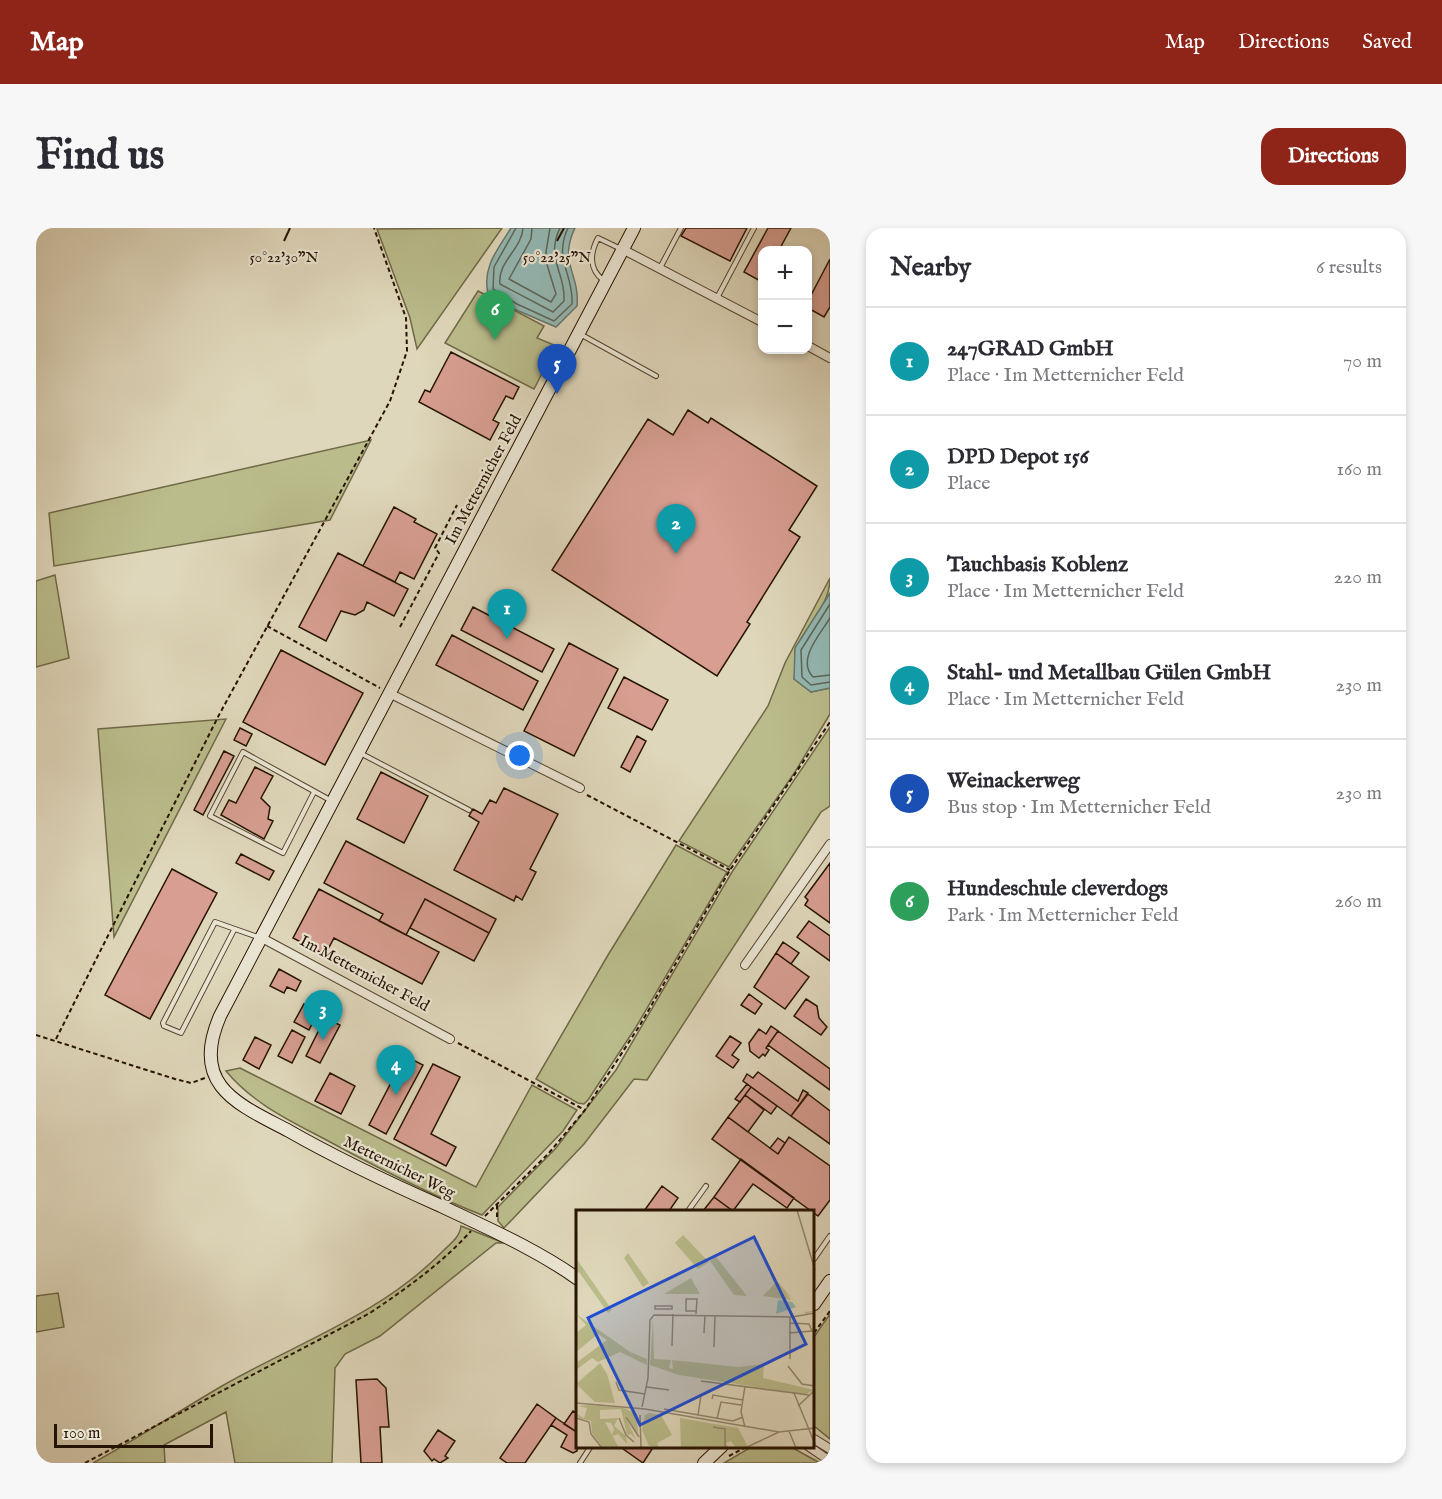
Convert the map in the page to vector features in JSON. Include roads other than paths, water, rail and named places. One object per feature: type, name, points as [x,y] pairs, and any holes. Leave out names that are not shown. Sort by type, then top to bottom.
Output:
[{"type":"street","name":"Im Metternicher Feld","points":[[215,1075],[210,1058],[215,1028],[634,228]]},
{"type":"street","points":[[624,250],[758,320]]},
{"type":"street","points":[[812,348],[830,357]]},
{"type":"street","points":[[391,694],[580,788]]},
{"type":"street","points":[[745,965],[830,844]]},
{"type":"street","name":"Im Metternicher Feld","points":[[261,938],[450,1039]]},
{"type":"street","name":"Metternicher Weg","points":[[215,1075],[231,1096],[299,1137],[370,1174],[478,1223],[576,1278]]},
{"type":"street","points":[[815,1301],[830,1281]]},
{"type":"street","points":[[815,1440],[830,1449]]},
{"type":"street","points":[[703,1463],[711,1448]]},
{"type":"street","points":[[811,1448],[830,1461]]},
{"type":"street","points":[[703,1463],[723,1453]]},
{"type":"lane","points":[[660,269],[681,228]]},
{"type":"lane","points":[[717,298],[754,228]]},
{"type":"lane","points":[[606,281],[597,274],[593,265],[592,250],[598,238],[624,250]]},
{"type":"lane","points":[[579,333],[656,376]]},
{"type":"lane","points":[[314,792],[283,853],[210,816],[243,752],[301,782],[299,785],[314,792],[333,802]]},
{"type":"lane","points":[[359,752],[469,810]]},
{"type":"lane","points":[[234,930],[181,1033],[164,1026],[163,1023],[215,922],[261,938]]},
{"type":"lane","points":[[689,1210],[706,1186]]},
{"type":"lane","points":[[815,1256],[830,1236]]},
{"type":"lane","points":[[580,1463],[590,1448]]},
{"type":"water","points":[[511,228],[575,228],[570,240],[569,259],[576,285],[577,306],[556,327],[514,309],[488,293],[489,267]]},
{"type":"water","points":[[830,593],[830,688],[811,692],[794,679],[795,648]]},
{"type":"place","name":"Hundeschule cleverdogs","points":[[495,340]]},
{"type":"place","name":"Weinackerweg","points":[[557,394]]},
{"type":"place","name":"DPD Depot 156","points":[[676,554]]},
{"type":"place","name":"247GRAD GmbH","points":[[507,639]]},
{"type":"place","name":"Tauchbasis Koblenz","points":[[323,1040]]},
{"type":"place","name":"Stahl- und Metallbau Gülen GmbH","points":[[396,1095]]}]
